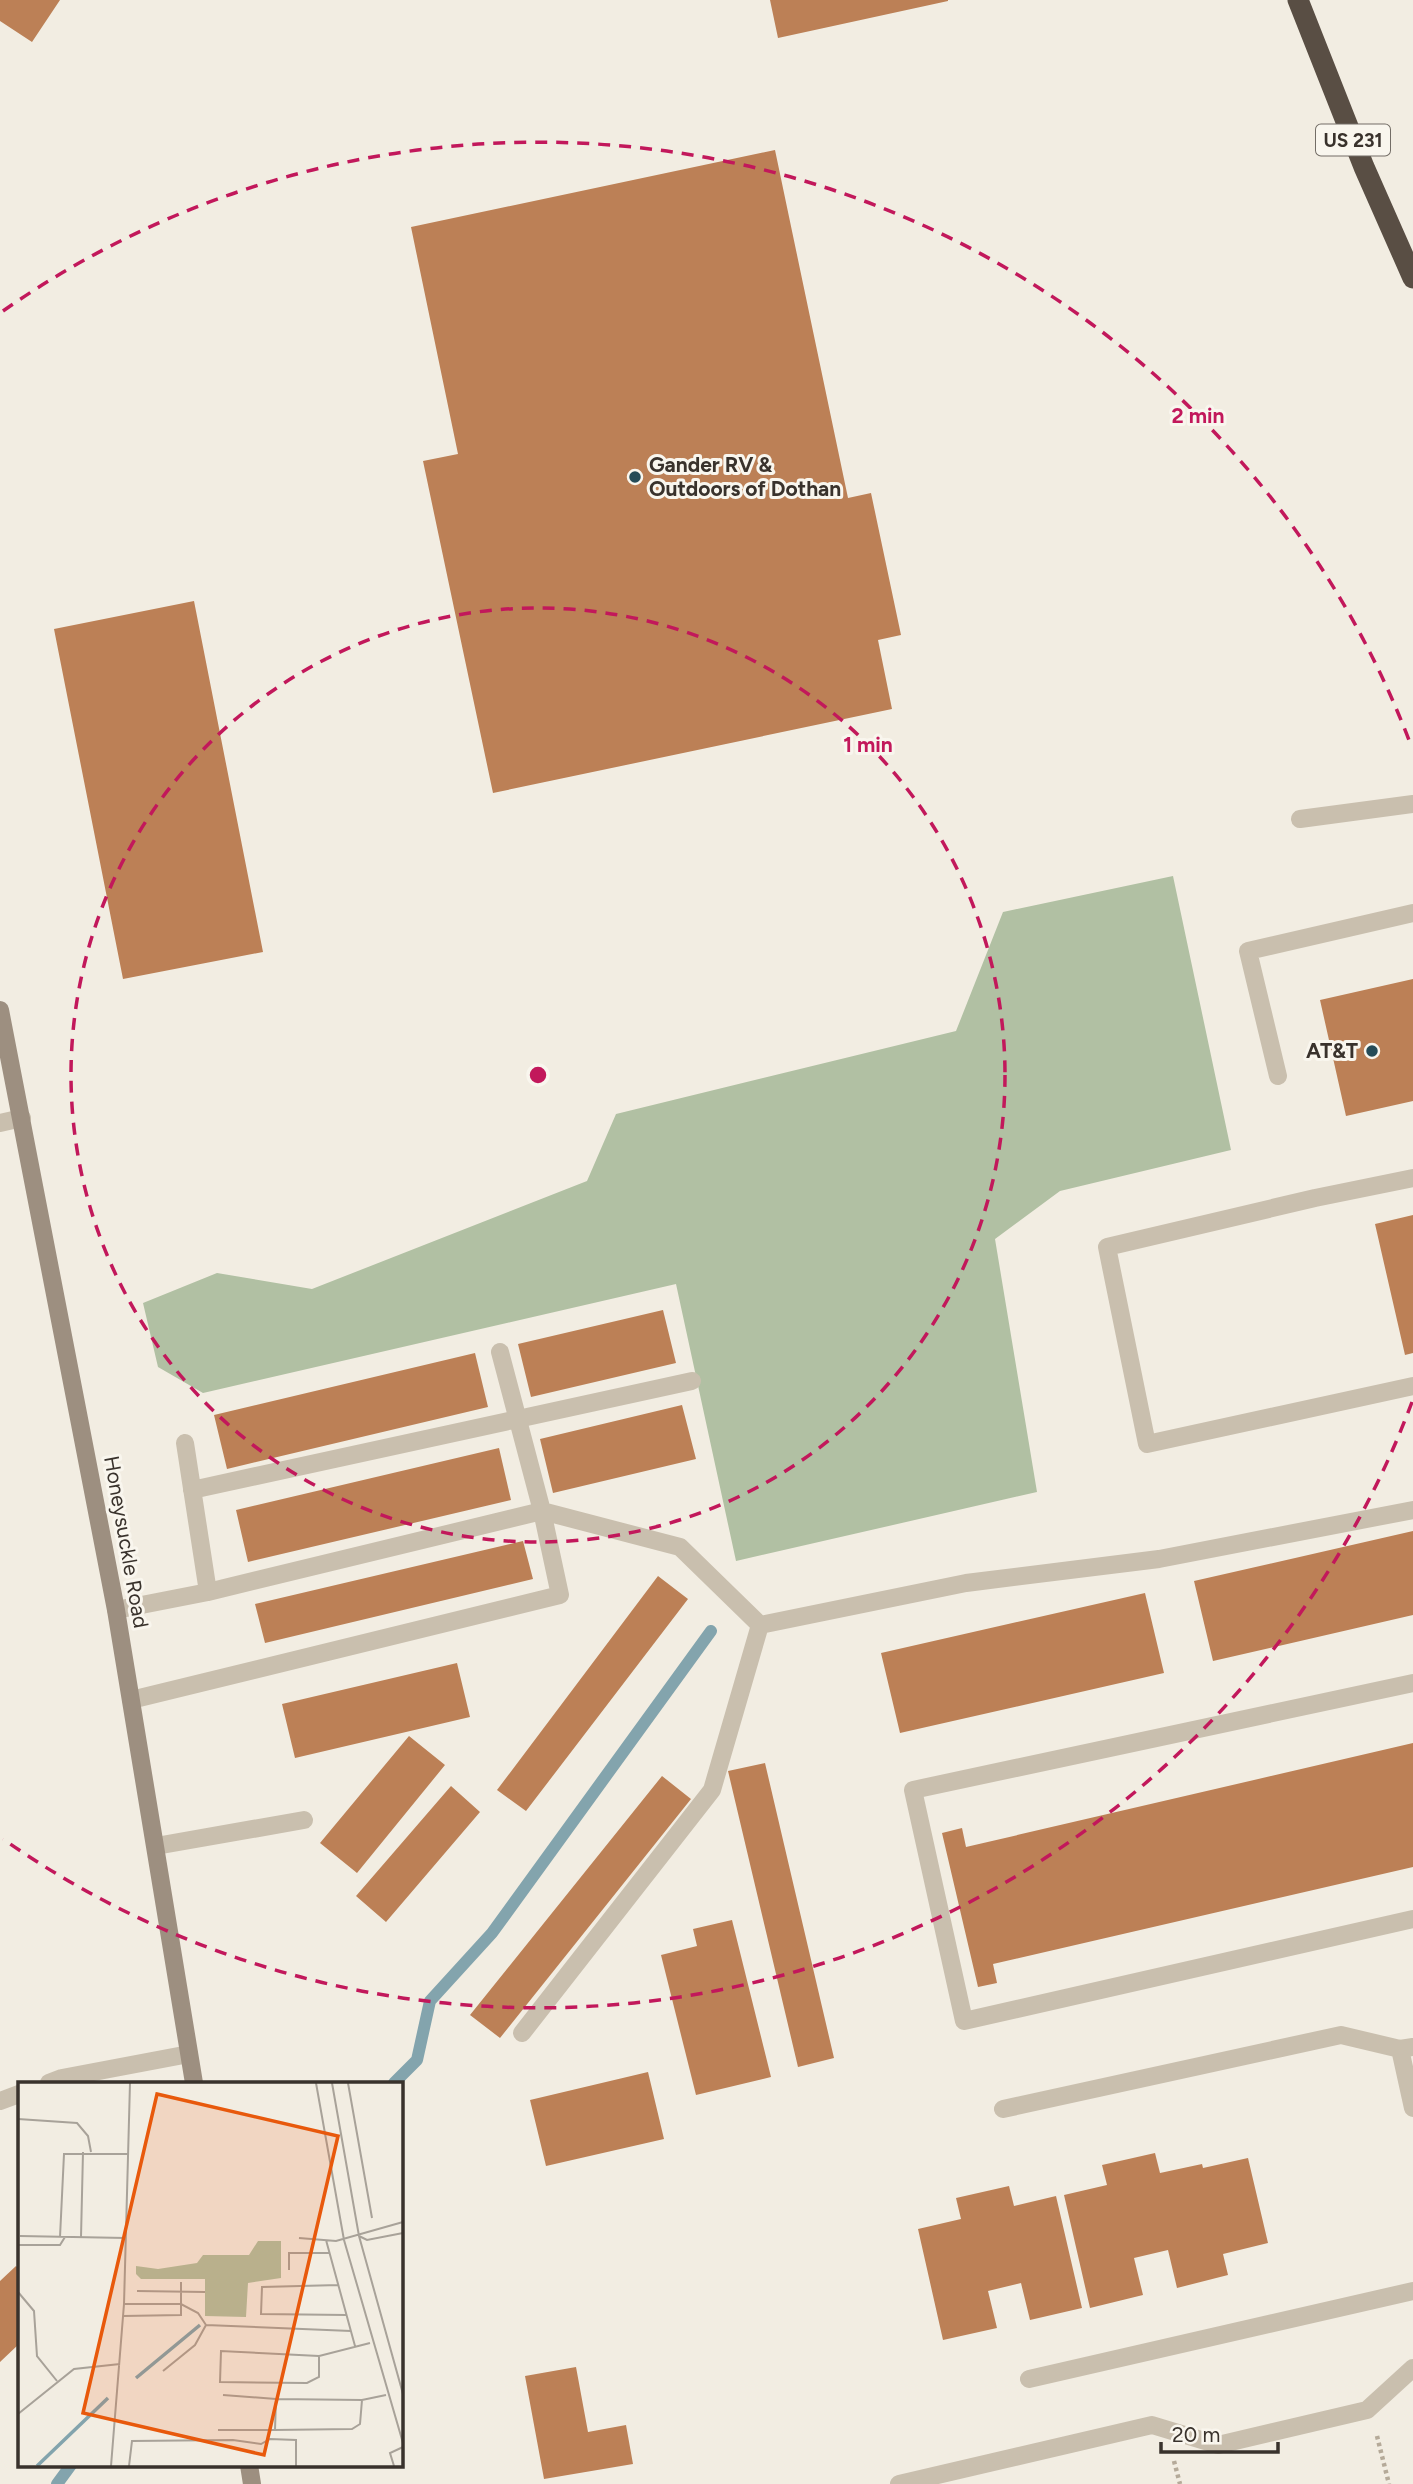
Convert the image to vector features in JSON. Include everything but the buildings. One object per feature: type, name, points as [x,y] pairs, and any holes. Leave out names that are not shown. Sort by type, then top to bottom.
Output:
[{"type":"highway","name":"US 231","points":[[1298,0],[1364,167],[1413,278]]},
{"type":"main road","name":"Honeysuckle Road","points":[[0,1010],[116,1610],[194,2082]]},
{"type":"main road","points":[[249,2466],[252,2484]]},
{"type":"street","points":[[1300,819],[1413,804]]},
{"type":"street","points":[[1278,1076],[1248,951],[1413,914]]},
{"type":"street","points":[[0,1123],[23,1118]]},
{"type":"street","points":[[1413,1178],[1107,1247],[1147,1444],[1413,1386]]},
{"type":"street","points":[[131,1700],[560,1594],[542,1511],[500,1352]]},
{"type":"street","points":[[192,1490],[692,1381]]},
{"type":"street","points":[[185,1443],[208,1592]]},
{"type":"street","points":[[760,1625],[966,1583],[1159,1559],[1413,1510]]},
{"type":"street","points":[[116,1610],[208,1592],[542,1511],[680,1547],[760,1625]]},
{"type":"street","points":[[522,2033],[712,1790],[760,1625]]},
{"type":"street","points":[[1413,1683],[913,1790],[964,2021],[1413,1919]]},
{"type":"street","points":[[156,1846],[304,1819]]},
{"type":"street","points":[[1003,2109],[1341,2035],[1407,2048],[1413,2108]]},
{"type":"street","points":[[52,2082],[190,2054]]},
{"type":"street","points":[[0,2101],[18,2094]]},
{"type":"street","points":[[1030,2379],[1413,2291]]},
{"type":"street","points":[[899,2484],[1152,2425],[1219,2445],[1367,2410],[1413,2368]]},
{"type":"path","points":[[1370,2407],[1389,2484]]},
{"type":"green space","points":[[1173,876],[1231,1150],[1060,1191],[995,1239],[1037,1492],[736,1561],[676,1284],[203,1393],[158,1367],[143,1303],[217,1273],[312,1289],[587,1181],[616,1114],[956,1031],[1003,912]]},
{"type":"waterway","points":[[395,2082],[417,2060],[430,2001],[492,1933],[711,1631]]},
{"type":"waterway","points":[[57,2484],[70,2466]]},
{"type":"place","name":"Gander RV & Outdoors of Dothan","points":[[635,477]]},
{"type":"place","name":"AT&T","points":[[1372,1051]]}]
